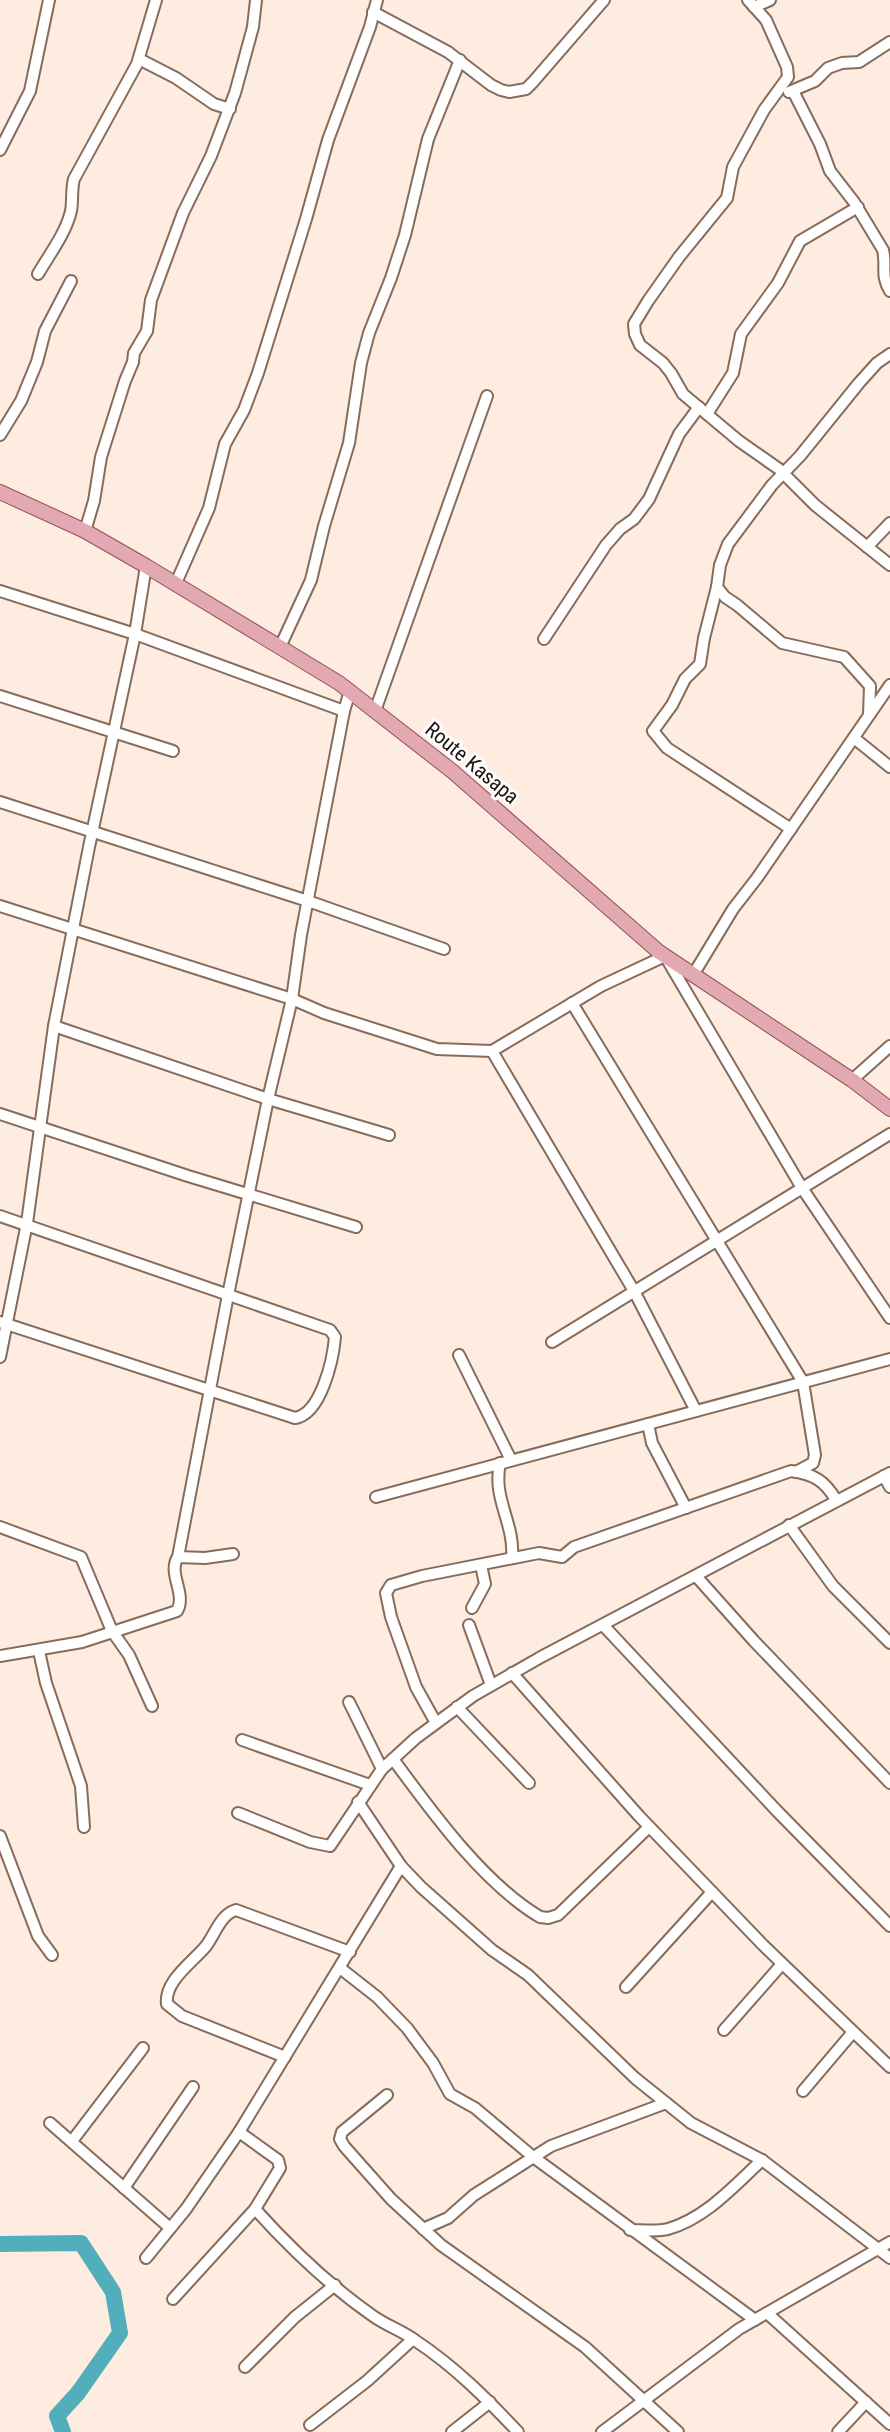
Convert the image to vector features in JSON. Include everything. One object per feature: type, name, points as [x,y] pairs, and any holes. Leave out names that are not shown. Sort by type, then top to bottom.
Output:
[{"type":"main road","name":"Route Kasapa","points":[[0,492],[85,531],[147,566],[350,692],[452,771],[665,956],[852,1080],[890,1109]]},
{"type":"street","points":[[0,150],[30,91],[49,0]]},
{"type":"street","points":[[38,274],[71,211],[71,189],[74,179],[139,58],[156,0]]},
{"type":"street","points":[[85,531],[94,501],[101,457],[134,353],[147,331],[148,310],[183,213],[207,165],[230,110],[253,27],[256,0]]},
{"type":"street","points":[[176,583],[209,508],[225,444],[244,410],[258,373],[328,140],[366,39],[377,0]]},
{"type":"street","points":[[373,12],[460,60],[491,85],[509,92],[526,89],[604,0]]},
{"type":"street","points":[[751,4],[770,0]]},
{"type":"street","points":[[751,4],[766,20],[787,67],[788,77],[764,110],[733,167],[727,198],[679,257],[634,324],[635,334],[640,345],[663,363],[682,394],[783,474],[814,505],[890,564]]},
{"type":"street","points":[[775,96],[815,81],[828,68],[842,63],[859,63],[890,42]]},
{"type":"street","points":[[139,58],[176,78],[214,104],[230,110]]},
{"type":"street","points":[[280,647],[311,580],[324,526],[349,443],[361,363],[369,333],[405,235],[428,139],[460,60]]},
{"type":"street","points":[[793,91],[820,144],[830,171],[858,207],[888,256],[883,278],[890,291]]},
{"type":"street","points":[[544,639],[606,545],[620,529],[634,519],[648,499],[679,434],[703,410],[733,373],[741,334],[778,283],[800,242],[858,207]]},
{"type":"street","points":[[0,435],[21,400],[37,362],[45,331],[71,281]]},
{"type":"street","points":[[791,829],[667,748],[653,731],[672,705],[686,679],[700,664],[720,565],[728,544],[859,382],[877,363],[890,354]]},
{"type":"street","points":[[375,711],[487,396]]},
{"type":"street","points":[[867,546],[890,523]]},
{"type":"street","points":[[0,1357],[4,1323],[27,1223],[54,1026],[147,566]]},
{"type":"street","points":[[717,587],[724,597],[737,605],[782,643],[836,654],[848,660],[870,686],[869,717]]},
{"type":"street","points":[[0,591],[135,634],[344,711]]},
{"type":"street","points":[[693,975],[733,909],[890,685]]},
{"type":"street","points":[[0,1656],[82,1642],[177,1611],[181,1601],[175,1568],[268,1099],[292,999],[308,901],[344,711],[350,692]]},
{"type":"street","points":[[0,696],[173,751]]},
{"type":"street","points":[[854,738],[890,767]]},
{"type":"street","points":[[0,802],[308,901],[444,949]]},
{"type":"street","points":[[0,906],[292,999],[324,1013],[437,1049],[492,1051],[601,986],[665,956],[802,1188],[890,1318]]},
{"type":"street","points":[[572,1003],[803,1382],[815,1455],[813,1463],[796,1472]]},
{"type":"street","points":[[54,1026],[268,1099],[389,1135]]},
{"type":"street","points":[[852,1080],[890,1046]]},
{"type":"street","points":[[492,1051],[634,1291],[696,1411]]},
{"type":"street","points":[[0,1114],[356,1227]]},
{"type":"street","points":[[552,1342],[890,1134]]},
{"type":"street","points":[[0,1216],[27,1223],[330,1329],[335,1337],[333,1354],[319,1396],[310,1412],[295,1418],[4,1323]]},
{"type":"street","points":[[459,1355],[506,1462],[497,1486],[511,1533],[512,1558]]},
{"type":"street","points":[[376,1497],[890,1359]]},
{"type":"street","points":[[648,1424],[652,1443],[686,1508]]},
{"type":"street","points":[[436,1722],[416,1687],[392,1617],[386,1593],[391,1585],[542,1552],[551,1557],[562,1557],[574,1547],[791,1472],[825,1483],[836,1500]]},
{"type":"street","points":[[238,1813],[326,1846],[330,1845],[382,1769],[436,1722],[491,1685],[887,1474],[890,1486]]},
{"type":"street","points":[[789,1526],[833,1586],[890,1643]]},
{"type":"street","points":[[0,1527],[81,1557],[112,1631],[129,1655],[152,1706]]},
{"type":"street","points":[[178,1557],[205,1558],[233,1554]]},
{"type":"street","points":[[472,1608],[484,1584],[481,1564]]},
{"type":"street","points":[[696,1576],[754,1641],[890,1783]]},
{"type":"street","points":[[469,1625],[491,1685]]},
{"type":"street","points":[[603,1625],[777,1811],[890,1926]]},
{"type":"street","points":[[39,1650],[46,1683],[81,1785],[84,1827]]},
{"type":"street","points":[[512,1673],[649,1827],[782,1964],[890,2067]]},
{"type":"street","points":[[349,1702],[382,1769]]},
{"type":"street","points":[[457,1707],[528,1783]]},
{"type":"street","points":[[242,1740],[370,1785]]},
{"type":"street","points":[[393,1759],[424,1802],[461,1846],[499,1885],[540,1917],[548,1918],[558,1914],[649,1827]]},
{"type":"street","points":[[358,1802],[401,1866],[447,1912],[492,1950],[528,1975],[635,2078],[692,2123],[762,2160],[890,2258]]},
{"type":"street","points":[[0,1836],[38,1936],[52,1954]]},
{"type":"street","points":[[146,2258],[239,2132],[401,1866]]},
{"type":"street","points":[[626,1987],[712,1892]]},
{"type":"street","points":[[285,2057],[182,2016],[167,2004],[166,1999],[175,1981],[207,1945],[227,1914],[236,1910],[350,1952]]},
{"type":"street","points":[[724,2030],[782,1964]]},
{"type":"street","points":[[340,1968],[377,1997],[407,2028],[433,2063],[450,2094],[474,2108],[532,2156],[630,2230],[755,2320]]},
{"type":"street","points":[[803,2091],[853,2032]]},
{"type":"street","points":[[72,2141],[143,2048]]},
{"type":"street","points":[[124,2188],[193,2087]]},
{"type":"street","points":[[387,2095],[342,2132],[340,2139],[391,2199],[441,2245],[585,2347],[678,2432]]},
{"type":"street","points":[[423,2229],[448,2218],[474,2195],[532,2156],[561,2142],[666,2103]]},
{"type":"street","points":[[50,2123],[170,2228]]},
{"type":"street","points":[[174,2299],[255,2209],[280,2168],[278,2160],[239,2132]]},
{"type":"street","points":[[630,2230],[666,2230],[699,2214],[762,2160]]},
{"type":"street","points":[[255,2209],[282,2238],[378,2320],[413,2339],[462,2376],[518,2432]]},
{"type":"street","points":[[602,2432],[739,2329],[890,2242]]},
{"type":"street","points":[[245,2367],[295,2318],[335,2285]]},
{"type":"street","points":[[767,2313],[890,2424]]},
{"type":"street","points":[[310,2425],[368,2381],[413,2339]]},
{"type":"street","points":[[452,2432],[490,2402]]},
{"type":"street","points":[[838,2432],[866,2402]]},
{"type":"waterway","points":[[0,2244],[81,2243],[113,2292],[120,2333],[78,2393],[57,2416],[63,2432]]}]
